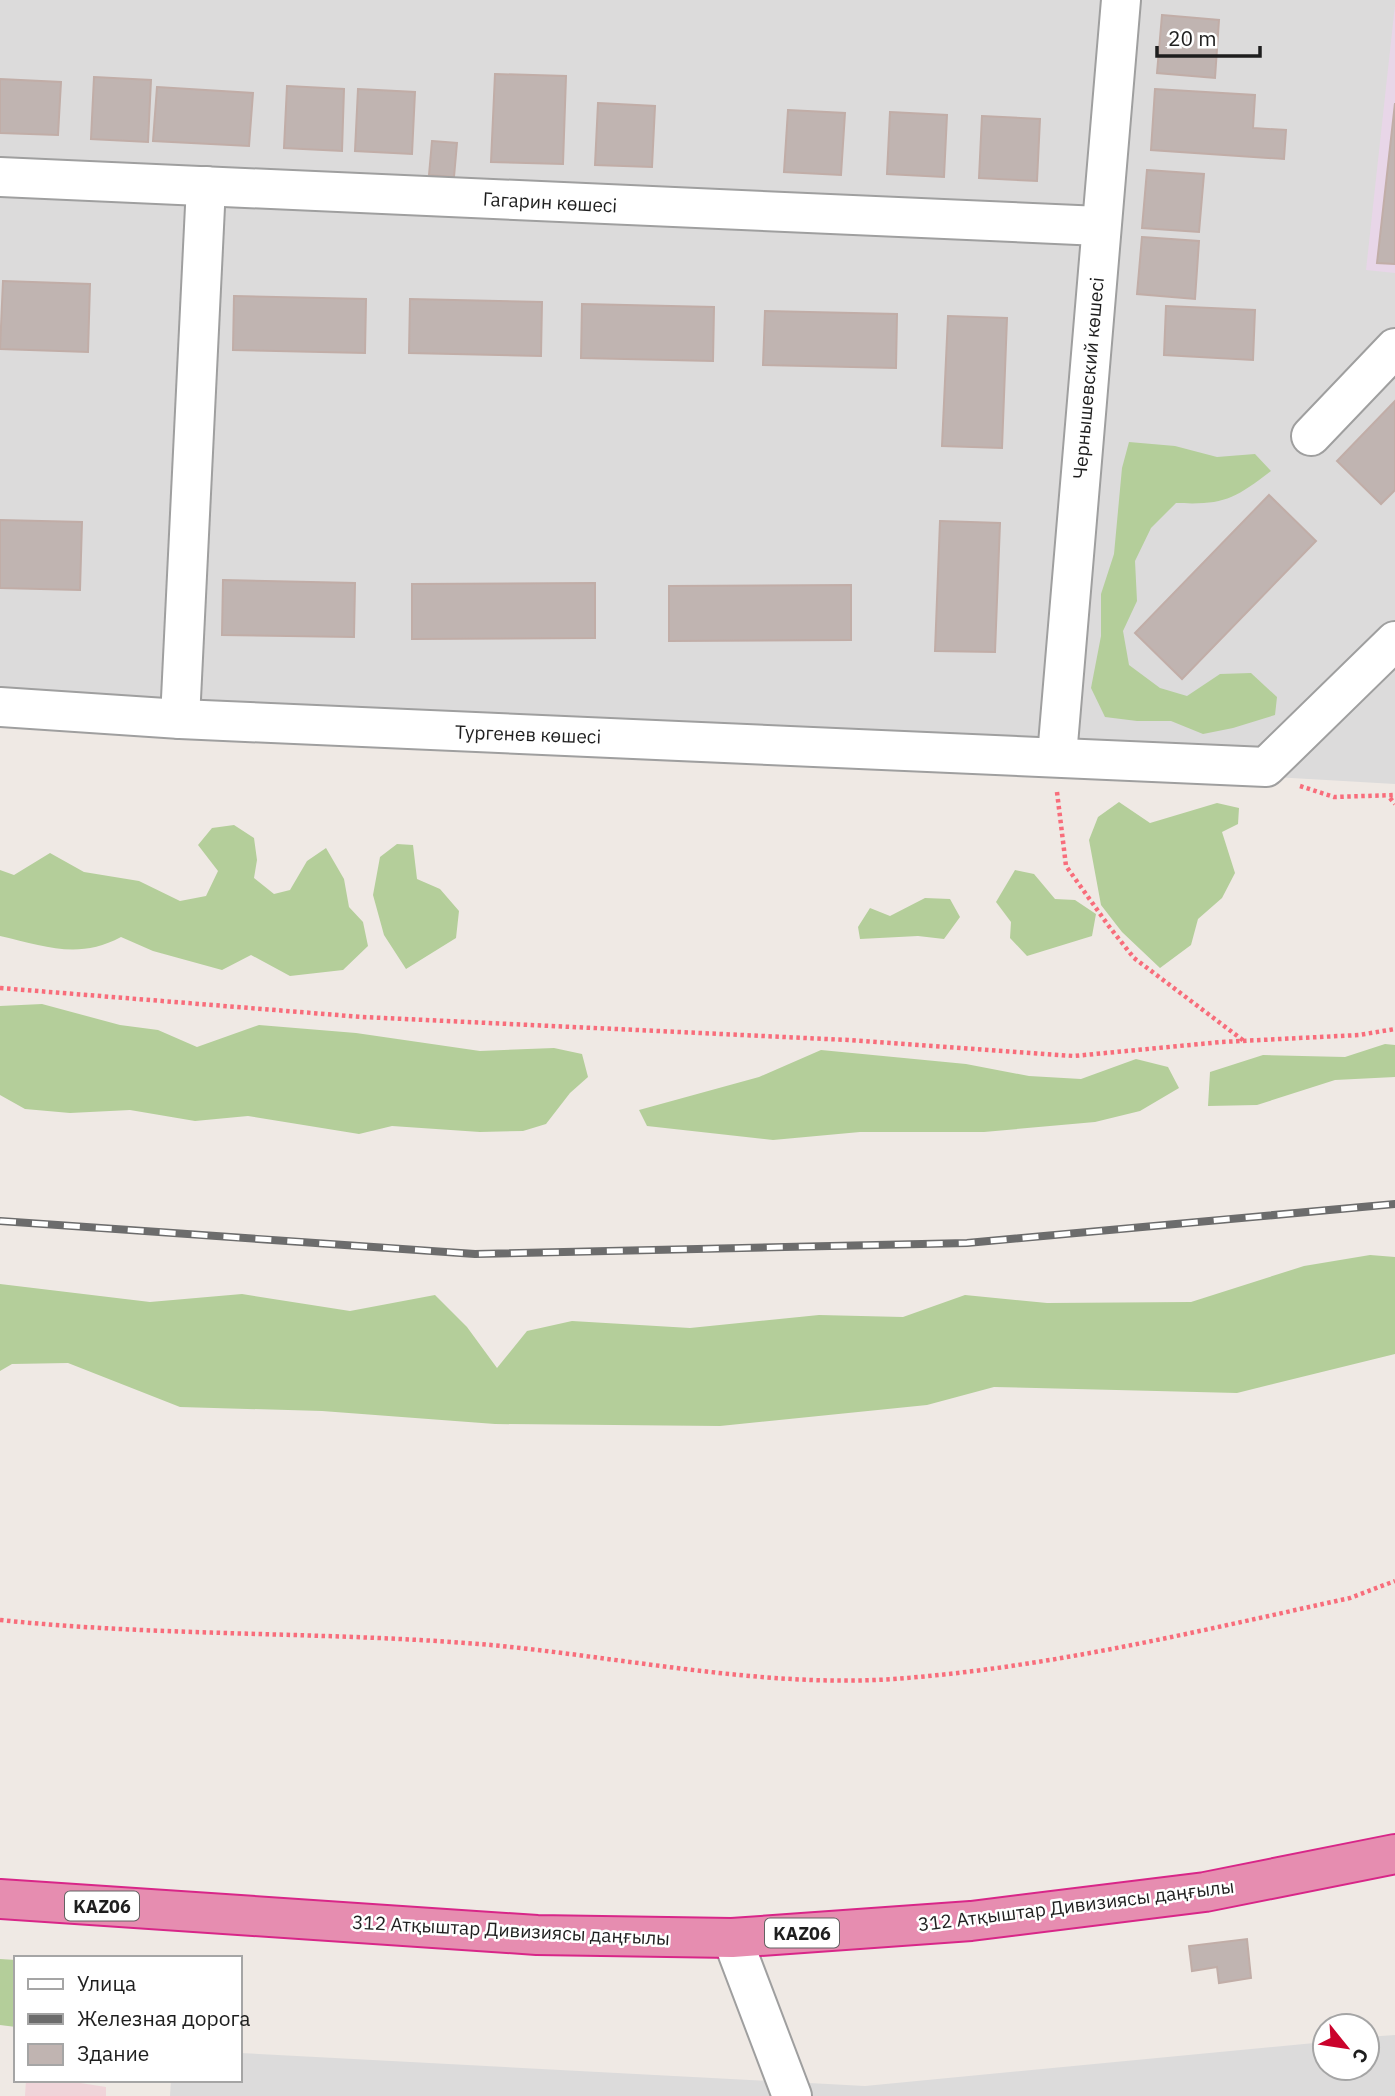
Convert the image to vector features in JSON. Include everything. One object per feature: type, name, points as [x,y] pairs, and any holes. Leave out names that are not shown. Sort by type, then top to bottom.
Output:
[{"type":"highway","name":"312 Атқыштар Дивизиясы даңғылы","points":[[0,1899],[537,1935],[732,1938],[971,1921],[1177,1895],[1283,1878],[1395,1854]]},
{"type":"street","name":"Чернышевский көшесі","points":[[1057,756],[1121,0]]},
{"type":"street","name":"Гагарин көшесі","points":[[0,177],[1100,226]]},
{"type":"street","points":[[180,719],[206,186]]},
{"type":"street","points":[[1311,436],[1395,348]]},
{"type":"street","points":[[1266,767],[1395,641]]},
{"type":"street","name":"Тургенев көшесі","points":[[0,707],[180,719],[1266,767]]},
{"type":"street","points":[[732,1938],[792,2096]]},
{"type":"path","points":[[1057,756],[1056,802],[1066,866],[1133,958],[1244,1041]]},
{"type":"path","points":[[1266,767],[1292,783],[1334,797],[1392,797],[1395,804]]},
{"type":"path","points":[[0,988],[362,1017],[848,1040],[1074,1056],[1244,1041],[1359,1035],[1395,1028]]},
{"type":"path","points":[[0,1620],[76,1628],[489,1645],[790,1678],[890,1679],[1052,1660],[1350,1598],[1395,1581]]},
{"type":"shaded area","points":[[0,0],[1395,0],[1395,784],[551,735],[0,707]]},
{"type":"shaded area","points":[[1395,5],[1395,273],[1366,270]]},
{"type":"shaded area","points":[[1395,2035],[1395,2096],[170,2096],[171,2082],[242,2082],[242,2053],[865,2086],[1311,2043],[1311,2082],[1381,2082],[1381,2036]]},
{"type":"shaded area","points":[[26,2082],[74,2082],[106,2087],[106,2096],[25,2096]]},
{"type":"green space","points":[[1129,442],[1175,446],[1217,457],[1255,454],[1271,471],[1247,489],[1227,499],[1205,503],[1176,503],[1151,528],[1135,561],[1137,601],[1123,631],[1129,665],[1160,688],[1187,696],[1220,674],[1251,673],[1277,697],[1275,715],[1203,734],[1171,721],[1105,717],[1091,688],[1101,636],[1101,594],[1114,554],[1122,468]]},
{"type":"green space","points":[[1119,802],[1150,823],[1217,803],[1239,808],[1238,824],[1222,832],[1235,873],[1222,898],[1198,919],[1191,945],[1160,968],[1122,932],[1101,905],[1089,840],[1098,817]]},
{"type":"green space","points":[[234,825],[254,838],[257,860],[254,878],[274,894],[290,890],[307,861],[326,848],[344,879],[349,907],[363,922],[368,946],[343,970],[290,976],[251,955],[222,970],[153,951],[121,937],[90,948],[61,949],[0,936],[0,870],[14,875],[50,853],[84,872],[139,881],[180,901],[206,896],[218,871],[198,845],[212,828]]},
{"type":"green space","points":[[397,844],[413,845],[417,879],[440,889],[459,911],[456,938],[406,969],[384,935],[373,895],[380,857]]},
{"type":"green space","points":[[1015,870],[1034,874],[1055,899],[1075,900],[1096,914],[1092,936],[1027,956],[1010,938],[1011,922],[996,902]]},
{"type":"green space","points":[[925,898],[950,899],[960,917],[944,939],[918,936],[860,939],[858,927],[870,908],[890,916]]},
{"type":"green space","points":[[42,1004],[120,1025],[158,1030],[197,1047],[259,1025],[356,1033],[480,1051],[554,1048],[582,1054],[588,1077],[570,1093],[546,1124],[523,1131],[480,1132],[392,1126],[359,1134],[248,1116],[195,1121],[130,1110],[70,1113],[25,1109],[0,1095],[0,1006]]},
{"type":"green space","points":[[1385,1044],[1395,1045],[1395,1077],[1335,1080],[1257,1105],[1208,1106],[1210,1072],[1263,1055],[1345,1057]]},
{"type":"green space","points":[[821,1050],[966,1064],[1029,1076],[1081,1079],[1136,1059],[1168,1067],[1179,1088],[1140,1111],[1095,1122],[984,1132],[860,1132],[773,1140],[647,1126],[639,1110],[759,1077]]},
{"type":"green space","points":[[1370,1255],[1395,1257],[1395,1354],[1237,1393],[994,1387],[927,1405],[720,1426],[495,1424],[322,1411],[180,1407],[68,1363],[12,1364],[0,1371],[0,1284],[150,1302],[242,1294],[350,1311],[435,1295],[467,1327],[497,1368],[527,1331],[572,1321],[690,1328],[819,1315],[903,1317],[965,1295],[1047,1303],[1191,1302],[1304,1266]]},
{"type":"green space","points":[[0,1959],[14,1960],[14,2027],[0,2025]]},
{"type":"building","points":[[1162,15],[1219,20],[1215,78],[1157,73]]},
{"type":"building","points":[[495,74],[566,76],[563,164],[491,162]]},
{"type":"building","points":[[94,77],[151,80],[148,142],[91,139]]},
{"type":"building","points":[[0,79],[61,82],[58,135],[0,133]]},
{"type":"building","points":[[287,86],[344,89],[342,151],[284,148]]},
{"type":"building","points":[[157,87],[253,93],[249,146],[153,141]]},
{"type":"building","points":[[358,89],[415,92],[412,154],[355,151]]},
{"type":"building","points":[[1155,89],[1255,95],[1253,128],[1286,130],[1284,159],[1151,150]]},
{"type":"building","points":[[598,103],[655,106],[652,167],[595,165]]},
{"type":"building","points":[[1395,103],[1395,264],[1377,263]]},
{"type":"building","points":[[788,110],[845,113],[841,175],[784,172]]},
{"type":"building","points":[[890,112],[947,115],[944,177],[887,174]]},
{"type":"building","points":[[982,116],[1040,119],[1037,181],[979,178]]},
{"type":"building","points":[[432,141],[457,143],[454,177],[429,175]]},
{"type":"building","points":[[1147,170],[1204,174],[1199,232],[1142,228]]},
{"type":"building","points":[[1142,237],[1199,241],[1195,299],[1137,294]]},
{"type":"building","points":[[3,281],[90,284],[88,352],[0,349]]},
{"type":"building","points":[[234,296],[366,299],[365,353],[233,350]]},
{"type":"building","points":[[410,299],[542,302],[541,356],[409,353]]},
{"type":"building","points":[[582,304],[714,307],[713,361],[581,358]]},
{"type":"building","points":[[1166,306],[1255,310],[1253,360],[1164,355]]},
{"type":"building","points":[[765,311],[897,314],[896,368],[763,365]]},
{"type":"building","points":[[948,316],[1007,318],[1002,448],[942,446]]},
{"type":"building","points":[[1395,401],[1395,490],[1381,504],[1337,461]]},
{"type":"building","points":[[1269,495],[1316,541],[1182,679],[1135,633]]},
{"type":"building","points":[[0,520],[82,522],[80,590],[0,588]]},
{"type":"building","points":[[940,521],[1000,523],[995,652],[935,651]]},
{"type":"building","points":[[223,580],[355,583],[354,637],[222,635]]},
{"type":"building","points":[[595,583],[595,638],[412,639],[412,584]]},
{"type":"building","points":[[851,585],[851,640],[669,641],[669,586]]},
{"type":"building","points":[[1247,1939],[1251,1978],[1219,1983],[1217,1967],[1192,1971],[1189,1946]]},
{"type":"railway","points":[[0,1221],[475,1254],[967,1243],[1395,1204]]}]
